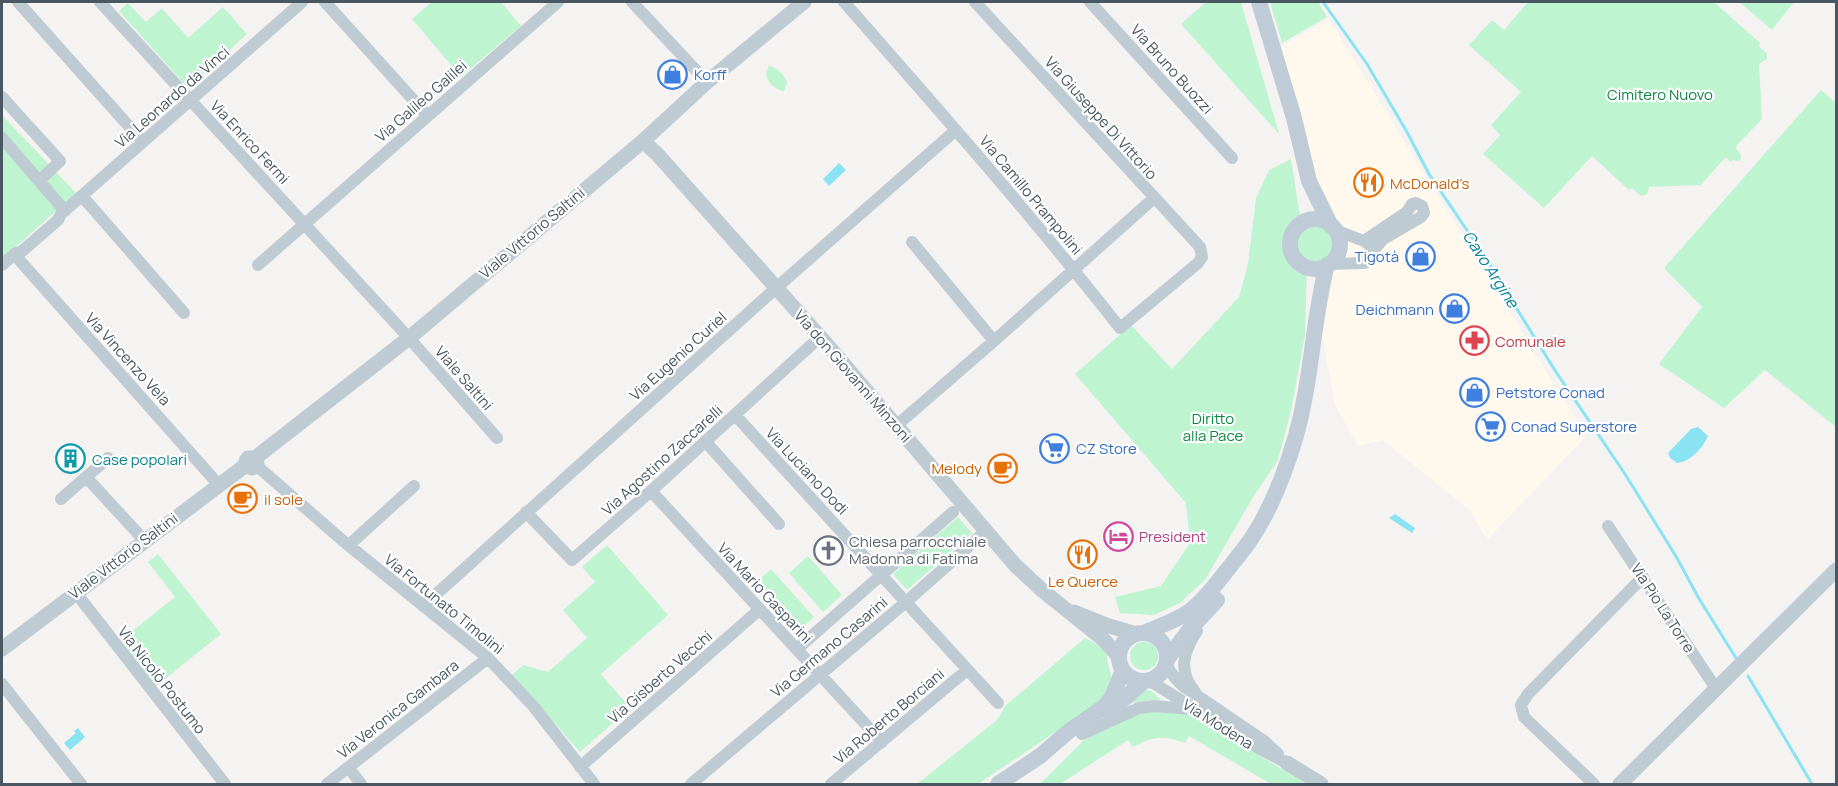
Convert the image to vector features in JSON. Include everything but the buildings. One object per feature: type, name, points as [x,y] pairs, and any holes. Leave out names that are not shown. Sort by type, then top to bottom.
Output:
[{"type":"main road","points":[[1259,2],[1294,118],[1309,180],[1339,239],[1339,249],[1335,258],[1328,265],[1311,268],[1298,262]]},
{"type":"main road","points":[[1299,225],[1307,205],[1309,180]]},
{"type":"main road","points":[[1316,312],[1311,288],[1291,251],[1290,242],[1293,232],[1307,220],[1317,219],[1333,228]]},
{"type":"main road","points":[[998,784],[1040,756],[1069,731],[1093,716],[1108,703],[1116,689],[1124,642],[1140,633],[1177,619],[1196,607],[1249,542],[1278,486],[1297,431],[1313,347],[1316,312],[1328,265]]},
{"type":"main road","points":[[1040,756],[1068,744],[1147,681],[1162,672],[1190,629],[1216,601],[1239,568],[1249,542]]},
{"type":"main road","points":[[1140,633],[1152,634],[1164,644],[1167,651],[1167,662]]},
{"type":"main road","points":[[1121,664],[1128,676],[1147,681]]},
{"type":"street","points":[[18,2],[143,142]]},
{"type":"street","name":"Via Enrico Fermi","points":[[100,2],[409,338]]},
{"type":"street","name":"Via Leonardo da Vinci","points":[[2,265],[58,220],[63,212],[302,2]]},
{"type":"street","points":[[325,2],[427,115]]},
{"type":"street","name":"Via Galileo Galilei","points":[[305,224],[558,2]]},
{"type":"street","points":[[632,2],[707,82]]},
{"type":"street","name":"Viale Vittorio Saltini","points":[[2,649],[218,484],[252,463],[409,338],[643,141],[707,82],[804,2]]},
{"type":"street","name":"Via Camillo Prampolini","points":[[844,2],[956,130],[1120,328],[1198,263],[1202,257]]},
{"type":"street","name":"Via Giuseppe Di Vittorio","points":[[975,2],[1200,247],[1202,257]]},
{"type":"street","name":"Via Bruno Buozzi","points":[[1090,2],[1232,158]]},
{"type":"street","points":[[2,97],[60,161],[39,181]]},
{"type":"street","name":"Via Eugenio Curiel","points":[[423,606],[776,288],[956,130]]},
{"type":"street","points":[[2,138],[63,212]]},
{"type":"street","name":"Via don Giovanni Minzoni","points":[[643,141],[820,337],[1022,572],[1104,640],[1121,664]]},
{"type":"street","points":[[82,196],[184,313]]},
{"type":"street","points":[[897,425],[1154,198]]},
{"type":"street","points":[[1328,265],[1365,263],[1383,239],[1421,218],[1424,213],[1422,206],[1412,204],[1407,212],[1364,241]]},
{"type":"street","points":[[258,265],[305,224]]},
{"type":"street","points":[[1333,228],[1369,244],[1372,252]]},
{"type":"street","points":[[912,242],[994,341]]},
{"type":"street","name":"Via Vincenzo Vela","points":[[15,253],[218,484]]},
{"type":"street","name":"Via Agostino Zaccarelli","points":[[526,512],[572,560],[820,337]]},
{"type":"street","name":"Viale Saltini","points":[[409,338],[497,438]]},
{"type":"street","name":"Via Luciano Dodi","points":[[735,415],[998,704]]},
{"type":"street","points":[[705,441],[779,524]]},
{"type":"street","points":[[61,499],[108,458]]},
{"type":"street","name":"Via Fortunato Timolini","points":[[252,463],[488,658],[534,707],[594,784]]},
{"type":"street","points":[[86,477],[144,540]]},
{"type":"street","points":[[349,545],[414,486]]},
{"type":"street","name":"Via Mario Gasparini","points":[[651,491],[882,742]]},
{"type":"street","points":[[797,649],[953,512]]},
{"type":"street","name":"Via Pio La Torre","points":[[1608,526],[1717,690]]},
{"type":"street","name":"Via Germano Casarini","points":[[691,784],[906,602],[986,531]]},
{"type":"street","points":[[1620,784],[1836,570]]},
{"type":"street","points":[[1594,784],[1524,717],[1521,705],[1528,694],[1643,577]]},
{"type":"street","name":"Via Nicolò Postumo","points":[[76,593],[225,784]]},
{"type":"street","name":"Via Modena","points":[[1200,697],[1185,674],[1185,654],[1188,644],[1216,601]]},
{"type":"street","name":"Via don Giovanni Minzoni","points":[[1066,609],[1106,625],[1140,633]]},
{"type":"street","name":"Via Gisberto Vecchi","points":[[580,767],[759,610]]},
{"type":"street","name":"Via Veronica Gambara","points":[[327,784],[488,658]]},
{"type":"street","name":"Via Modena","points":[[1167,662],[1176,679],[1264,741],[1287,763]]},
{"type":"street","name":"Via Roberto Borciani","points":[[831,784],[967,670]]},
{"type":"street","name":"Via Modena","points":[[1147,681],[1321,784]]},
{"type":"street","points":[[2,684],[81,784]]},
{"type":"street","points":[[1082,734],[1139,708],[1169,706],[1194,709]]},
{"type":"street","points":[[348,768],[362,784]]},
{"type":"shaded area","points":[[1329,19],[1586,436],[1487,540],[1470,510],[1383,440],[1358,446],[1335,405],[1321,329],[1330,275],[1345,247],[1341,227],[1330,212],[1320,191],[1280,47]]},
{"type":"green space","points":[[432,2],[501,2],[521,26],[461,77],[412,19]]},
{"type":"green space","points":[[1206,2],[1241,2],[1279,134],[1181,24]]},
{"type":"green space","points":[[1270,2],[1318,2],[1327,17],[1282,43]]},
{"type":"green space","name":"Cimitero Nuovo","points":[[1528,2],[1714,2],[1760,43],[1759,46],[1767,54],[1767,59],[1759,64],[1762,119],[1737,145],[1736,149],[1741,159],[1731,162],[1727,158],[1724,159],[1701,185],[1649,187],[1648,192],[1641,196],[1632,188],[1629,190],[1592,156],[1544,208],[1483,154],[1500,135],[1491,125],[1521,92],[1469,45],[1492,20],[1504,30]]},
{"type":"green space","points":[[1739,2],[1794,2],[1772,30]]},
{"type":"green space","points":[[128,3],[146,22],[162,8],[188,38],[223,7],[247,34],[188,88],[119,11]]},
{"type":"green space","points":[[769,66],[778,70],[784,77],[787,83],[784,91],[775,88],[769,82],[766,74]]},
{"type":"green space","points":[[1821,90],[1836,103],[1836,427],[1765,370],[1724,408],[1659,364],[1702,307],[1664,268]]},
{"type":"green space","points":[[2,115],[76,193],[2,259]]},
{"type":"green space","name":"Diritto alla Pace","points":[[1291,159],[1302,229],[1315,226],[1324,228],[1331,234],[1333,250],[1320,262],[1307,262],[1305,335],[1291,411],[1278,460],[1252,499],[1205,580],[1180,603],[1154,615],[1120,613],[1115,597],[1161,586],[1190,543],[1186,503],[1075,374],[1131,325],[1172,369],[1239,297],[1248,264],[1256,198],[1269,170]]},
{"type":"green space","points":[[958,517],[972,533],[907,590],[893,574]]},
{"type":"green space","points":[[607,545],[668,615],[601,674],[630,708],[580,752],[512,675],[523,665],[548,672],[587,638],[563,610],[595,582],[582,567]]},
{"type":"green space","points":[[158,554],[221,634],[156,686],[120,641],[175,597],[148,562]]},
{"type":"green space","points":[[808,556],[842,595],[823,612],[789,573]]},
{"type":"green space","points":[[771,569],[814,617],[799,631],[756,583]]},
{"type":"green space","points":[[1085,638],[1106,649],[1111,679],[1108,692],[1103,700],[978,784],[917,784],[997,720],[1005,706]]},
{"type":"green space","points":[[1144,642],[1154,646],[1158,656],[1154,666],[1144,670],[1134,666],[1130,656],[1134,646]]},
{"type":"green space","points":[[1150,690],[1161,700],[1128,704],[1143,691]]},
{"type":"green space","points":[[1169,710],[1196,717],[1306,784],[1271,784],[1189,736],[1185,743],[1159,738],[1133,747],[1128,740],[1060,784],[1040,784],[1083,741],[1114,722],[1140,712]]},
{"type":"water","points":[[839,163],[846,170],[829,186],[823,179]]},
{"type":"water","points":[[1698,427],[1708,436],[1699,450],[1682,462],[1677,463],[1670,458],[1668,453],[1691,429]]},
{"type":"water","points":[[1395,514],[1415,528],[1412,533],[1389,518]]},
{"type":"water","points":[[78,728],[85,737],[70,750],[64,743],[76,733],[74,731]]},
{"type":"waterway","name":"Cavo Argine","points":[[1323,2],[1367,64],[1429,174],[1481,251],[1556,372],[1625,474],[1736,658]]},
{"type":"waterway","points":[[1748,676],[1812,784]]},
{"type":"place","name":"Korff","points":[[673,74]]},
{"type":"place","name":"McDonald's","points":[[1369,183]]},
{"type":"place","name":"Tigotà","points":[[1420,256]]},
{"type":"place","name":"Deichmann","points":[[1455,309]]},
{"type":"place","name":"Comunale","points":[[1474,341]]},
{"type":"place","name":"Petstore Conad","points":[[1475,392]]},
{"type":"place","name":"Conad Superstore","points":[[1490,426]]},
{"type":"place","name":"CZ Store","points":[[1055,448]]},
{"type":"place","name":"Case popolari","points":[[71,459]]},
{"type":"place","name":"Melody","points":[[1003,468]]},
{"type":"place","name":"il sole","points":[[243,499]]},
{"type":"place","name":"President","points":[[1118,536]]},
{"type":"place","name":"Chiesa parrocchiale Madonna di Fatima","points":[[828,550]]},
{"type":"place","name":"Le Querce","points":[[1083,554]]}]
